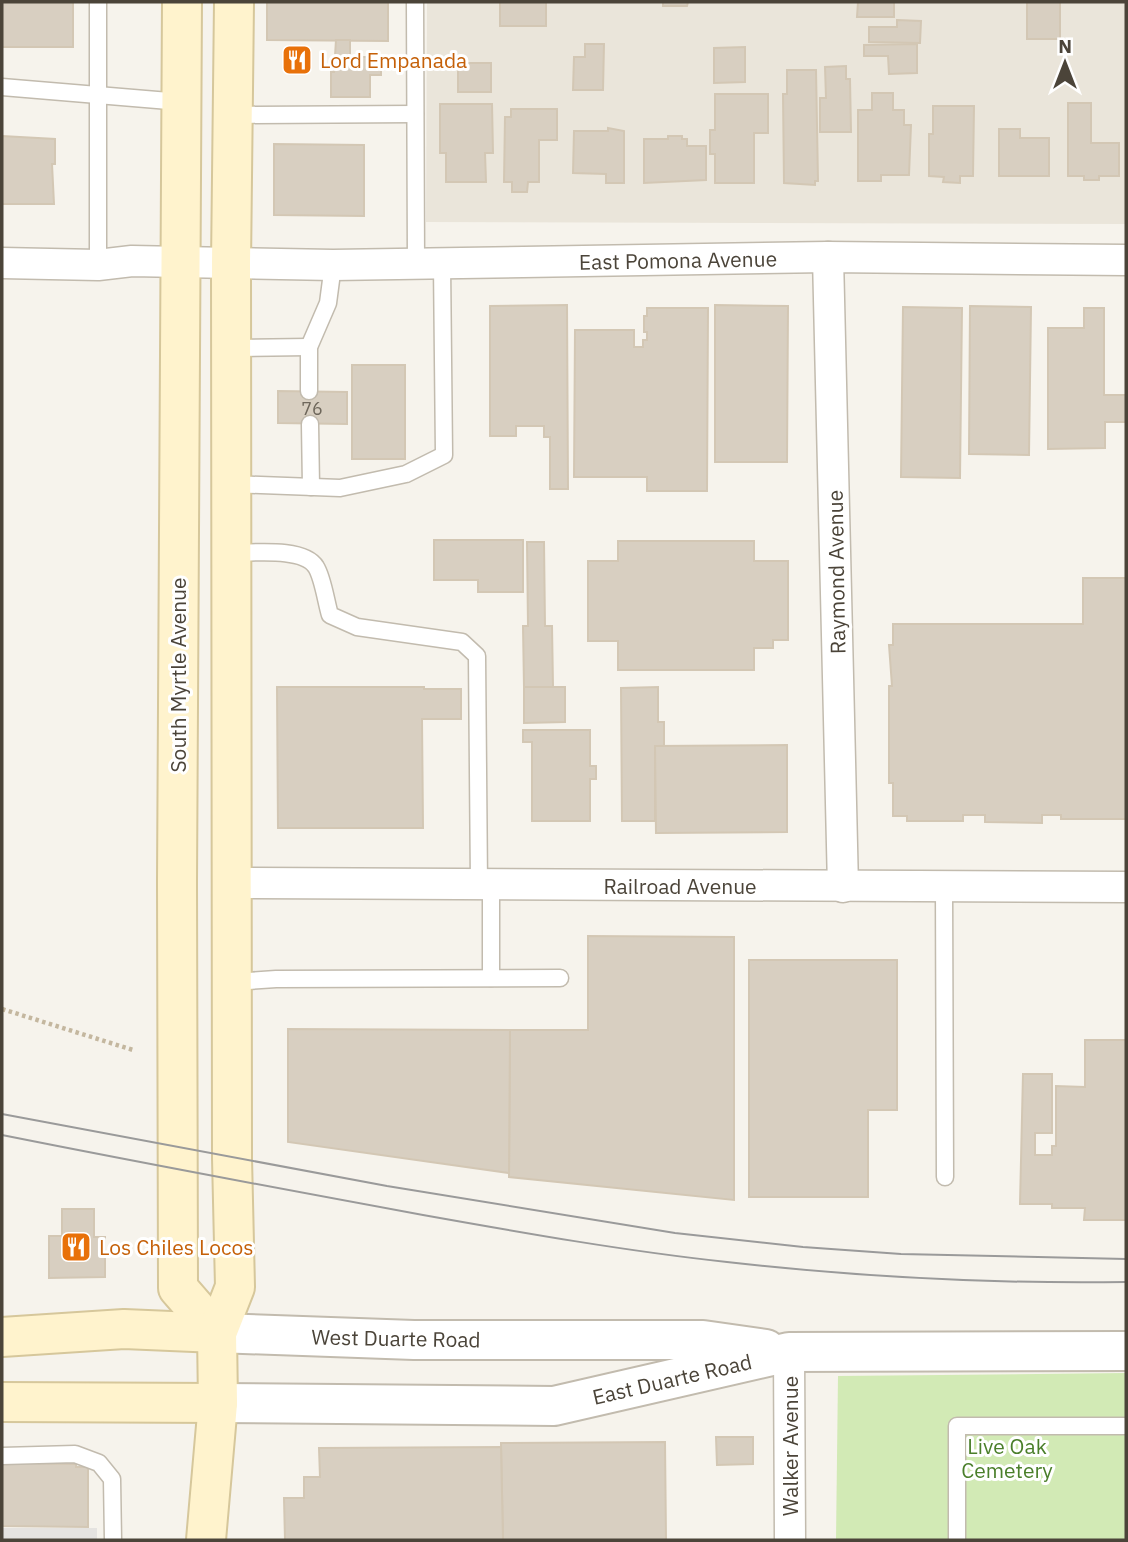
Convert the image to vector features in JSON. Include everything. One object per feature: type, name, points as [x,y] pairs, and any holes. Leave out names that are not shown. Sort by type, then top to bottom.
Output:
[{"type":"main road","name":"South Myrtle Avenue","points":[[182,2],[177,882],[178,1288],[217,1333]]},
{"type":"main road","points":[[206,1540],[218,1403],[217,1333],[235,1287],[232,1158],[230,264],[234,2]]},
{"type":"main road","name":"West Duarte Road","points":[[2,1337],[124,1329],[217,1333]]},
{"type":"main road","points":[[2,1402],[218,1403]]},
{"type":"street","name":"East Pomona Avenue","points":[[2,264],[98,265],[132,261],[333,265],[828,257],[1126,260]]},
{"type":"street","name":"Raymond Avenue","points":[[828,257],[843,887]]},
{"type":"street","name":"Railroad Avenue","points":[[233,883],[1126,887]]},
{"type":"street","name":"West Duarte Road","points":[[217,1333],[414,1340],[704,1340],[789,1352]]},
{"type":"street","name":"East Duarte Road","points":[[218,1403],[554,1406],[789,1352],[1126,1351]]},
{"type":"street","name":"Walker Avenue","points":[[789,1352],[790,1540]]},
{"type":"lane","points":[[98,2],[98,265]]},
{"type":"lane","points":[[231,484],[340,488],[406,474],[444,455],[415,114],[415,2]]},
{"type":"lane","points":[[2,87],[181,103]]},
{"type":"lane","points":[[233,115],[415,114]]},
{"type":"lane","points":[[309,391],[309,347],[328,303],[333,265]]},
{"type":"lane","points":[[231,348],[309,347]]},
{"type":"lane","points":[[310,424],[311,487]]},
{"type":"lane","points":[[232,553],[304,556],[316,567],[330,615],[357,627],[462,642],[477,656],[491,978]]},
{"type":"lane","points":[[944,887],[945,1177]]},
{"type":"lane","points":[[233,982],[276,979],[561,978]]},
{"type":"lane","points":[[957,1540],[957,1426],[1126,1426]]},
{"type":"lane","points":[[2,1456],[75,1454],[99,1463],[112,1479],[113,1540]]},
{"type":"path","points":[[2,1009],[133,1050]]},
{"type":"shaded area","points":[[427,2],[1126,2],[1126,224],[426,222]]},
{"type":"shaded area","points":[[2,1528],[97,1528],[97,1540],[2,1540]]},
{"type":"green space","name":"Live Oak Cemetery","points":[[1126,1373],[1126,1540],[836,1540],[838,1376]]},
{"type":"building","points":[[2,2],[73,2],[73,47],[2,47]]},
{"type":"building","points":[[267,2],[388,2],[388,41],[267,40]]},
{"type":"building","points":[[500,2],[546,2],[546,26],[500,26]]},
{"type":"building","points":[[663,2],[688,2],[687,6],[663,6]]},
{"type":"building","points":[[858,2],[894,2],[894,17],[857,17]]},
{"type":"building","points":[[1027,2],[1060,2],[1060,39],[1027,39]]},
{"type":"building","points":[[897,20],[921,21],[920,43],[869,42],[869,27],[897,27]]},
{"type":"building","points":[[336,40],[350,40],[350,57],[381,57],[381,75],[370,75],[370,97],[331,97],[331,72],[334,72]]},
{"type":"building","points":[[585,44],[604,44],[603,90],[573,90],[574,57],[585,57]]},
{"type":"building","points":[[917,44],[917,73],[889,74],[888,56],[864,56],[864,45]]},
{"type":"building","points":[[745,47],[745,82],[714,83],[714,48]]},
{"type":"building","points":[[458,63],[491,63],[491,92],[458,92]]},
{"type":"building","points":[[846,66],[846,79],[850,79],[851,132],[820,132],[820,98],[826,98],[825,67]]},
{"type":"building","points":[[787,70],[816,70],[818,181],[815,181],[815,185],[784,183],[783,94],[787,94]]},
{"type":"building","points":[[872,93],[893,93],[893,110],[904,110],[904,125],[911,125],[909,175],[881,175],[881,181],[858,181],[858,110],[872,110]]},
{"type":"building","points":[[715,94],[768,94],[768,133],[754,133],[754,183],[715,183],[715,154],[710,154],[710,130],[715,130]]},
{"type":"building","points":[[1068,103],[1091,103],[1091,143],[1119,143],[1119,176],[1099,176],[1099,180],[1084,180],[1084,176],[1068,176]]},
{"type":"building","points":[[440,104],[492,104],[493,153],[485,153],[486,182],[446,182],[446,153],[440,153]]},
{"type":"building","points":[[933,106],[974,106],[973,176],[960,176],[960,183],[943,182],[944,177],[929,176],[929,134],[933,134]]},
{"type":"building","points":[[511,109],[557,109],[557,140],[539,140],[539,182],[528,182],[527,192],[512,192],[512,182],[504,182],[505,117],[511,117]]},
{"type":"building","points":[[608,128],[624,131],[624,183],[606,183],[606,174],[573,173],[574,131],[608,131]]},
{"type":"building","points":[[999,129],[1020,129],[1020,138],[1049,138],[1049,176],[999,176]]},
{"type":"building","points":[[2,136],[55,139],[55,164],[52,164],[54,204],[2,204]]},
{"type":"building","points":[[668,136],[682,136],[682,139],[687,139],[687,146],[706,146],[706,180],[644,183],[644,139],[668,139]]},
{"type":"building","points":[[274,144],[364,145],[364,216],[274,215]]},
{"type":"building","points":[[567,305],[568,489],[550,489],[550,437],[544,437],[544,426],[516,426],[516,436],[490,436],[490,306]]},
{"type":"building","points":[[715,305],[788,306],[787,462],[715,462]]},
{"type":"building","points":[[970,306],[1031,307],[1029,455],[969,454]]},
{"type":"building","points":[[903,307],[962,308],[960,478],[901,477]]},
{"type":"building","points":[[647,308],[708,308],[707,491],[647,491],[647,477],[574,477],[575,330],[634,330],[634,347],[643,347],[643,340],[647,340],[644,316],[647,316]]},
{"type":"building","points":[[1084,308],[1104,308],[1104,395],[1126,395],[1126,422],[1105,422],[1105,448],[1048,449],[1048,328],[1084,328]]},
{"type":"building","points":[[352,365],[405,365],[405,459],[352,459]]},
{"type":"building","points":[[278,391],[347,392],[347,424],[278,423]]},
{"type":"building","points":[[434,540],[523,540],[523,592],[478,592],[478,580],[434,580]]},
{"type":"building","points":[[618,541],[754,541],[754,561],[788,561],[788,640],[773,640],[773,648],[754,648],[754,670],[618,670],[618,641],[588,641],[588,561],[618,561]]},
{"type":"building","points":[[527,542],[544,542],[545,626],[552,626],[553,687],[524,687],[523,626],[528,626]]},
{"type":"building","points":[[1083,578],[1126,578],[1126,819],[1061,819],[1061,815],[1042,815],[1042,823],[985,822],[985,815],[963,815],[963,821],[907,821],[907,816],[893,816],[893,783],[889,783],[889,686],[892,686],[889,645],[893,645],[893,624],[1083,624]]},
{"type":"building","points":[[277,687],[461,689],[461,719],[422,719],[423,828],[278,828]]},
{"type":"building","points":[[524,687],[565,687],[565,722],[524,723]]},
{"type":"building","points":[[658,687],[658,722],[664,722],[664,746],[655,746],[655,821],[622,821],[621,688]]},
{"type":"building","points":[[523,730],[590,730],[590,766],[596,766],[596,779],[590,779],[590,821],[532,821],[532,742],[523,742]]},
{"type":"building","points":[[787,745],[787,832],[656,833],[655,746]]},
{"type":"building","points":[[588,936],[734,937],[734,1200],[509,1177],[510,1030],[588,1030]]},
{"type":"building","points":[[749,960],[897,960],[897,1110],[868,1110],[868,1197],[749,1197]]},
{"type":"building","points":[[288,1029],[510,1030],[509,1173],[288,1142]]},
{"type":"building","points":[[1085,1040],[1126,1040],[1126,1220],[1084,1220],[1085,1208],[1020,1204],[1023,1074],[1052,1074],[1052,1133],[1035,1133],[1035,1155],[1052,1155],[1052,1146],[1056,1146],[1056,1086],[1085,1087]]},
{"type":"building","points":[[62,1209],[94,1209],[94,1237],[105,1237],[105,1277],[49,1278],[49,1236],[62,1236]]},
{"type":"building","points":[[716,1437],[753,1437],[753,1464],[717,1465]]},
{"type":"building","points":[[665,1442],[666,1540],[503,1540],[501,1443]]},
{"type":"building","points":[[501,1447],[503,1540],[285,1540],[284,1498],[304,1498],[304,1477],[320,1477],[319,1448]]},
{"type":"building","points":[[2,1463],[76,1464],[76,1467],[88,1467],[88,1527],[2,1526]]},
{"type":"tram line","points":[[2,1114],[387,1186],[675,1233],[901,1254],[1126,1259]]},
{"type":"tram line","points":[[2,1135],[423,1215],[689,1258],[827,1272],[926,1278],[1126,1282]]},
{"type":"place","name":"Lord Empanada","points":[[297,60]]},
{"type":"place","name":"Los Chiles Locos","points":[[76,1247]]}]
